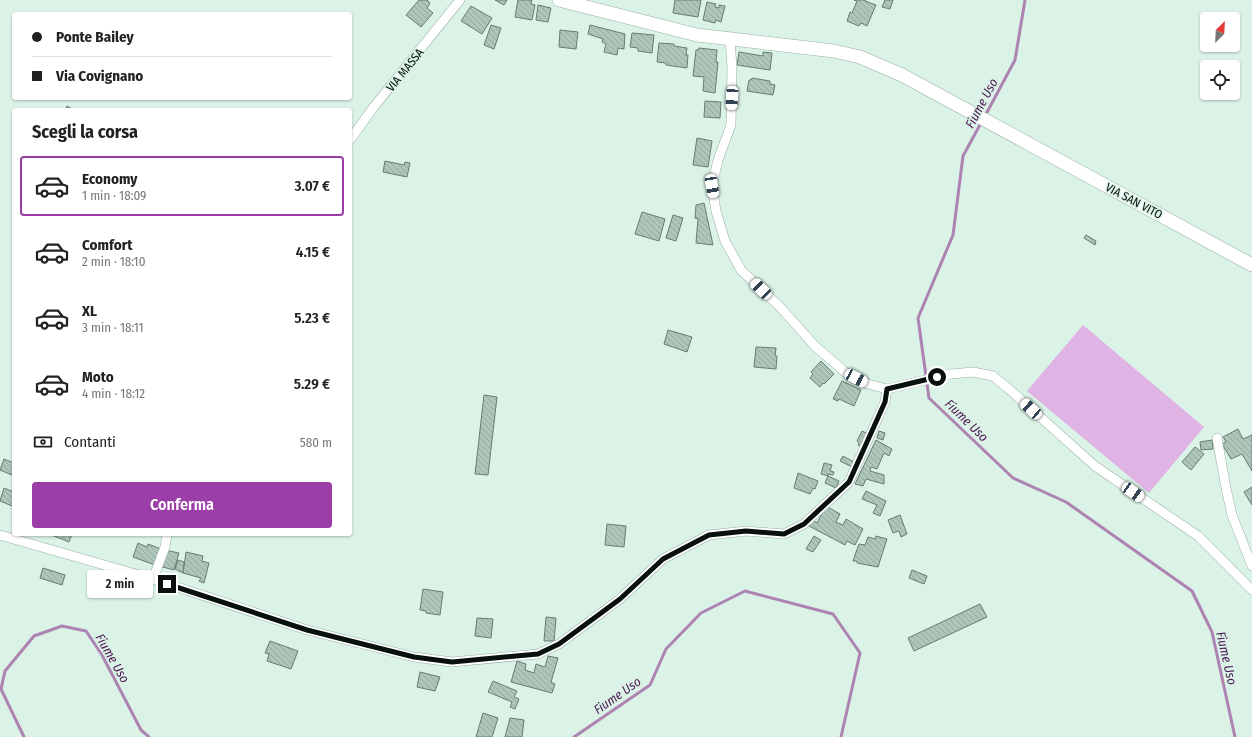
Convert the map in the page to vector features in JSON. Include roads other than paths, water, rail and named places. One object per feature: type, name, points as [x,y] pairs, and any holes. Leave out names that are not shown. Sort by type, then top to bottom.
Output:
[{"type":"street","name":"VIA MASSA","points":[[352,137],[373,108],[460,0]]},
{"type":"street","name":"VIA SAN VITO","points":[[559,0],[697,35],[834,51],[860,57],[902,75],[1252,265]]},
{"type":"street","points":[[730,40],[732,75],[731,125],[718,160],[712,186],[716,211],[725,241],[741,270],[781,308],[815,346],[845,372],[868,384],[887,389],[951,374],[973,372],[993,376],[1094,466],[1198,536],[1252,590]]},
{"type":"street","points":[[0,535],[153,579],[307,630],[414,657],[452,662],[538,654],[559,644],[620,599],[663,559],[709,535],[746,531],[784,534],[804,524],[849,482],[885,402],[887,389]]},
{"type":"street","points":[[1217,438],[1232,515],[1252,566]]},
{"type":"street","points":[[153,579],[165,547],[167,536]]},
{"type":"waterway","name":"Fiume Uso","points":[[985,116],[1015,60],[1025,0]]},
{"type":"waterway","name":"Fiume Uso","points":[[981,123],[963,156],[953,235],[918,318],[929,398],[1013,478],[1066,502],[1192,591],[1212,632],[1235,737]]},
{"type":"waterway","name":"Fiume Uso","points":[[574,737],[650,685],[666,649],[701,613],[745,591],[833,614],[860,653],[841,737]]},
{"type":"waterway","name":"Fiume Uso","points":[[24,737],[1,689],[5,671],[34,636],[62,626],[86,631],[102,655],[141,730],[149,737]]}]
